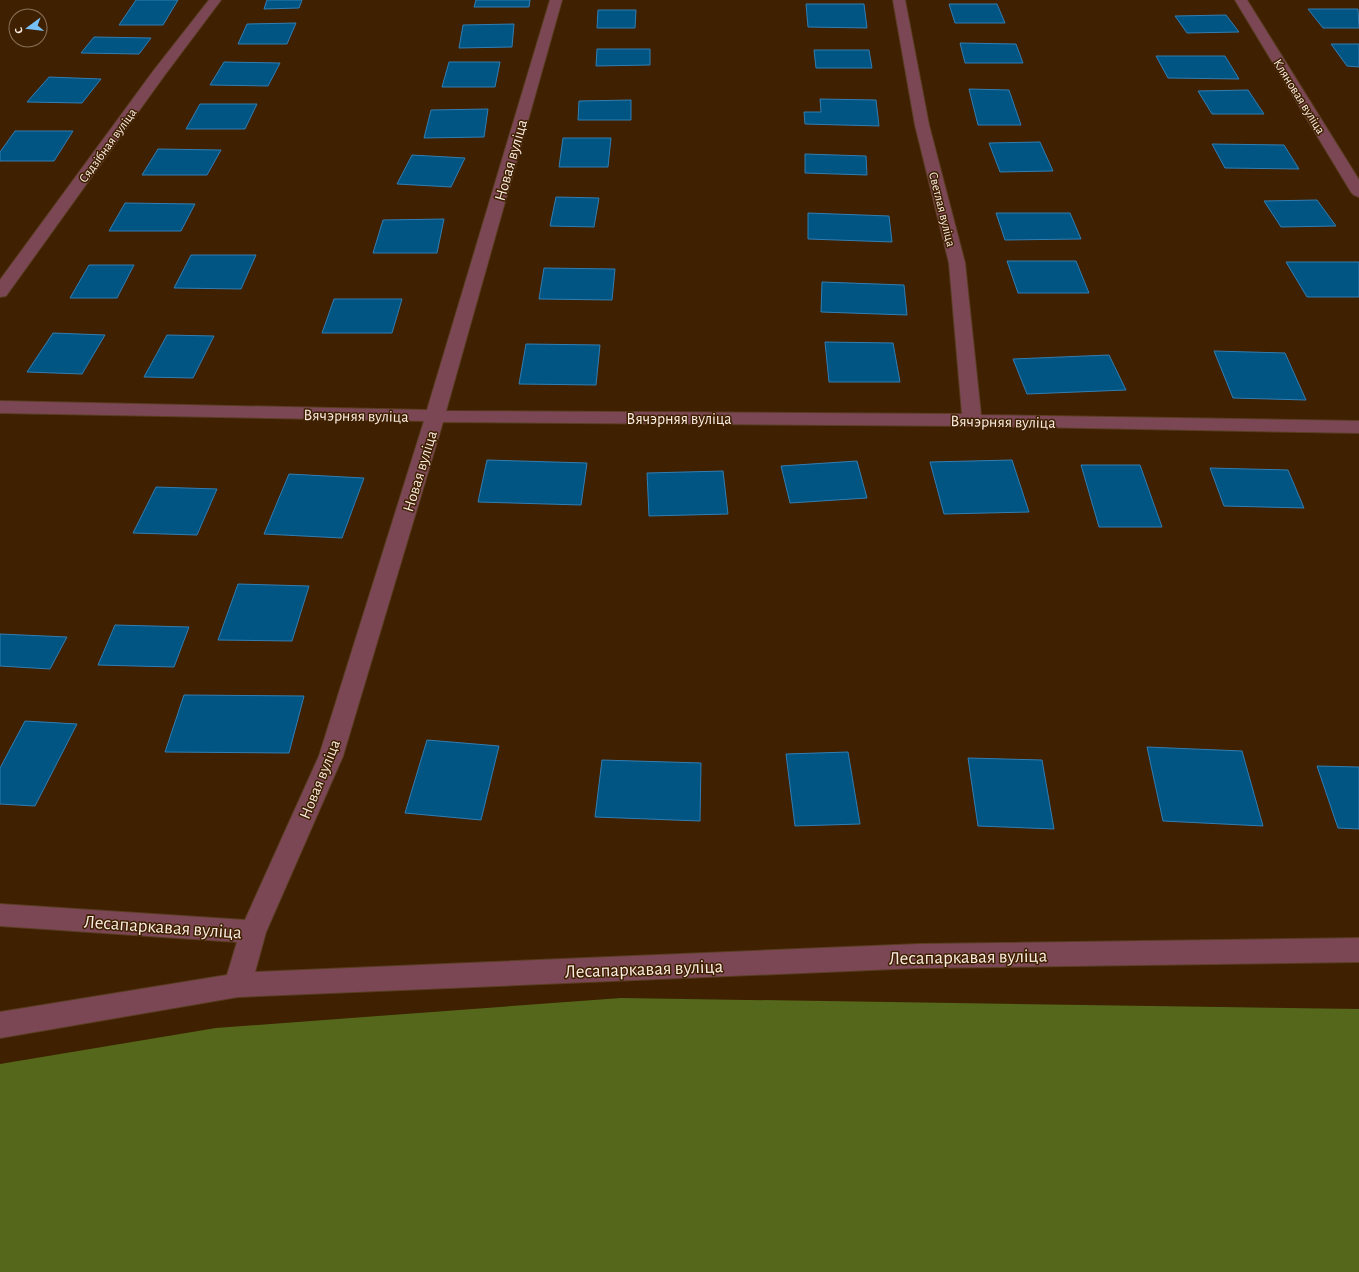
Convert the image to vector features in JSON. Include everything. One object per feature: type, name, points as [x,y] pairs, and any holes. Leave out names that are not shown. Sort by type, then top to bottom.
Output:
[{"type":"street","name":"Сядзібная вуліца","points":[[0,292],[159,73],[215,0]]},
{"type":"street","name":"Новая вуліца","points":[[253,932],[331,756],[435,416],[556,0]]},
{"type":"street","name":"Светлая вуліца","points":[[899,0],[922,125],[957,263],[972,420]]},
{"type":"street","name":"Кляновая вуліца","points":[[1241,0],[1359,192]]},
{"type":"street","name":"Вячэрняя вуліца","points":[[0,407],[435,416],[972,420],[1359,428]]},
{"type":"street","name":"Лесапаркавая вуліца","points":[[0,915],[253,932],[238,985],[919,956],[1359,950]]},
{"type":"street","points":[[0,1025],[238,985]]},
{"type":"green space","points":[[621,998],[1359,1009],[1359,1272],[0,1272],[0,1064],[216,1028]]},
{"type":"building","points":[[136,0],[178,0],[163,25],[119,25]]},
{"type":"building","points":[[267,0],[302,0],[299,8],[264,9]]},
{"type":"building","points":[[476,0],[530,0],[529,7],[474,7]]},
{"type":"building","points":[[806,4],[864,4],[867,28],[808,27]]},
{"type":"building","points":[[949,4],[997,4],[1005,23],[955,23]]},
{"type":"building","points":[[1308,9],[1358,9],[1359,28],[1323,28]]},
{"type":"building","points":[[598,10],[636,10],[635,28],[597,28]]},
{"type":"building","points":[[1226,15],[1239,32],[1187,33],[1175,16]]},
{"type":"building","points":[[296,23],[287,44],[238,44],[247,24]]},
{"type":"building","points":[[514,24],[512,47],[459,48],[463,25]]},
{"type":"building","points":[[94,37],[151,38],[139,54],[81,53]]},
{"type":"building","points":[[960,43],[1016,44],[1023,63],[965,63]]},
{"type":"building","points":[[1331,44],[1359,44],[1359,67],[1347,66]]},
{"type":"building","points":[[597,49],[650,49],[650,65],[596,66]]},
{"type":"building","points":[[814,50],[869,50],[872,68],[816,68]]},
{"type":"building","points":[[1156,56],[1225,56],[1239,79],[1168,78]]},
{"type":"building","points":[[224,62],[280,63],[268,86],[210,85]]},
{"type":"building","points":[[449,62],[500,62],[495,87],[442,87]]},
{"type":"building","points":[[49,77],[101,79],[82,103],[27,102]]},
{"type":"building","points":[[969,89],[1009,90],[1021,125],[978,125]]},
{"type":"building","points":[[1248,90],[1264,114],[1212,114],[1198,91]]},
{"type":"building","points":[[820,99],[876,100],[879,126],[805,124],[804,112],[821,112]]},
{"type":"building","points":[[631,100],[631,120],[578,120],[579,101]]},
{"type":"building","points":[[200,104],[257,104],[245,129],[186,129]]},
{"type":"building","points":[[488,109],[484,137],[424,138],[431,110]]},
{"type":"building","points":[[15,131],[73,131],[54,161],[0,161],[0,152]]},
{"type":"building","points":[[563,138],[611,138],[608,167],[559,167]]},
{"type":"building","points":[[1040,142],[1053,171],[1000,172],[989,143]]},
{"type":"building","points":[[1212,144],[1284,145],[1299,169],[1225,168]]},
{"type":"building","points":[[158,149],[221,150],[207,175],[142,175]]},
{"type":"building","points":[[805,154],[866,156],[867,175],[805,173]]},
{"type":"building","points":[[412,155],[465,158],[451,187],[397,184]]},
{"type":"building","points":[[556,197],[599,198],[594,227],[550,226]]},
{"type":"building","points":[[1317,200],[1336,226],[1281,227],[1264,201]]},
{"type":"building","points":[[125,203],[195,204],[181,231],[109,231]]},
{"type":"building","points":[[808,213],[889,216],[892,242],[808,239]]},
{"type":"building","points":[[996,213],[1070,213],[1081,239],[1005,240]]},
{"type":"building","points":[[444,219],[437,253],[373,253],[383,220]]},
{"type":"building","points":[[191,255],[256,255],[241,289],[174,288]]},
{"type":"building","points":[[1007,261],[1076,261],[1089,293],[1018,293]]},
{"type":"building","points":[[1286,262],[1359,262],[1359,297],[1307,297]]},
{"type":"building","points":[[89,265],[134,265],[117,298],[70,298]]},
{"type":"building","points":[[544,268],[615,269],[612,300],[539,299]]},
{"type":"building","points":[[822,282],[904,285],[907,315],[821,312]]},
{"type":"building","points":[[334,299],[402,299],[392,333],[322,333]]},
{"type":"building","points":[[53,333],[105,335],[82,374],[27,372]]},
{"type":"building","points":[[167,335],[214,336],[193,378],[144,377]]},
{"type":"building","points":[[825,342],[893,343],[900,382],[829,382]]},
{"type":"building","points":[[526,344],[600,345],[596,385],[519,384]]},
{"type":"building","points":[[1214,351],[1285,353],[1306,400],[1233,398]]},
{"type":"building","points":[[1109,355],[1126,390],[1027,394],[1013,359]]},
{"type":"building","points":[[487,460],[587,463],[581,505],[478,502]]},
{"type":"building","points":[[1012,460],[1029,512],[944,514],[930,462]]},
{"type":"building","points":[[857,461],[867,498],[790,503],[781,466]]},
{"type":"building","points":[[1081,465],[1140,465],[1162,527],[1099,527]]},
{"type":"building","points":[[1210,468],[1288,470],[1304,508],[1224,506]]},
{"type":"building","points":[[723,471],[728,514],[649,516],[647,473]]},
{"type":"building","points":[[289,474],[364,478],[342,538],[264,534]]},
{"type":"building","points":[[156,487],[217,489],[197,535],[133,533]]},
{"type":"building","points":[[238,584],[309,586],[292,641],[218,640]]},
{"type":"building","points":[[115,625],[189,627],[174,667],[98,665]]},
{"type":"building","points":[[0,634],[67,637],[50,669],[0,666]]},
{"type":"building","points":[[184,695],[304,696],[289,753],[165,752]]},
{"type":"building","points":[[25,721],[77,724],[35,806],[0,804],[0,768]]},
{"type":"building","points":[[427,740],[499,746],[481,820],[405,813]]},
{"type":"building","points":[[1147,747],[1242,751],[1263,826],[1163,821]]},
{"type":"building","points":[[848,752],[860,824],[795,826],[786,754]]},
{"type":"building","points":[[968,758],[1042,760],[1054,829],[978,826]]},
{"type":"building","points":[[602,760],[701,763],[700,821],[595,817]]},
{"type":"building","points":[[1317,766],[1359,767],[1359,829],[1338,828]]}]
